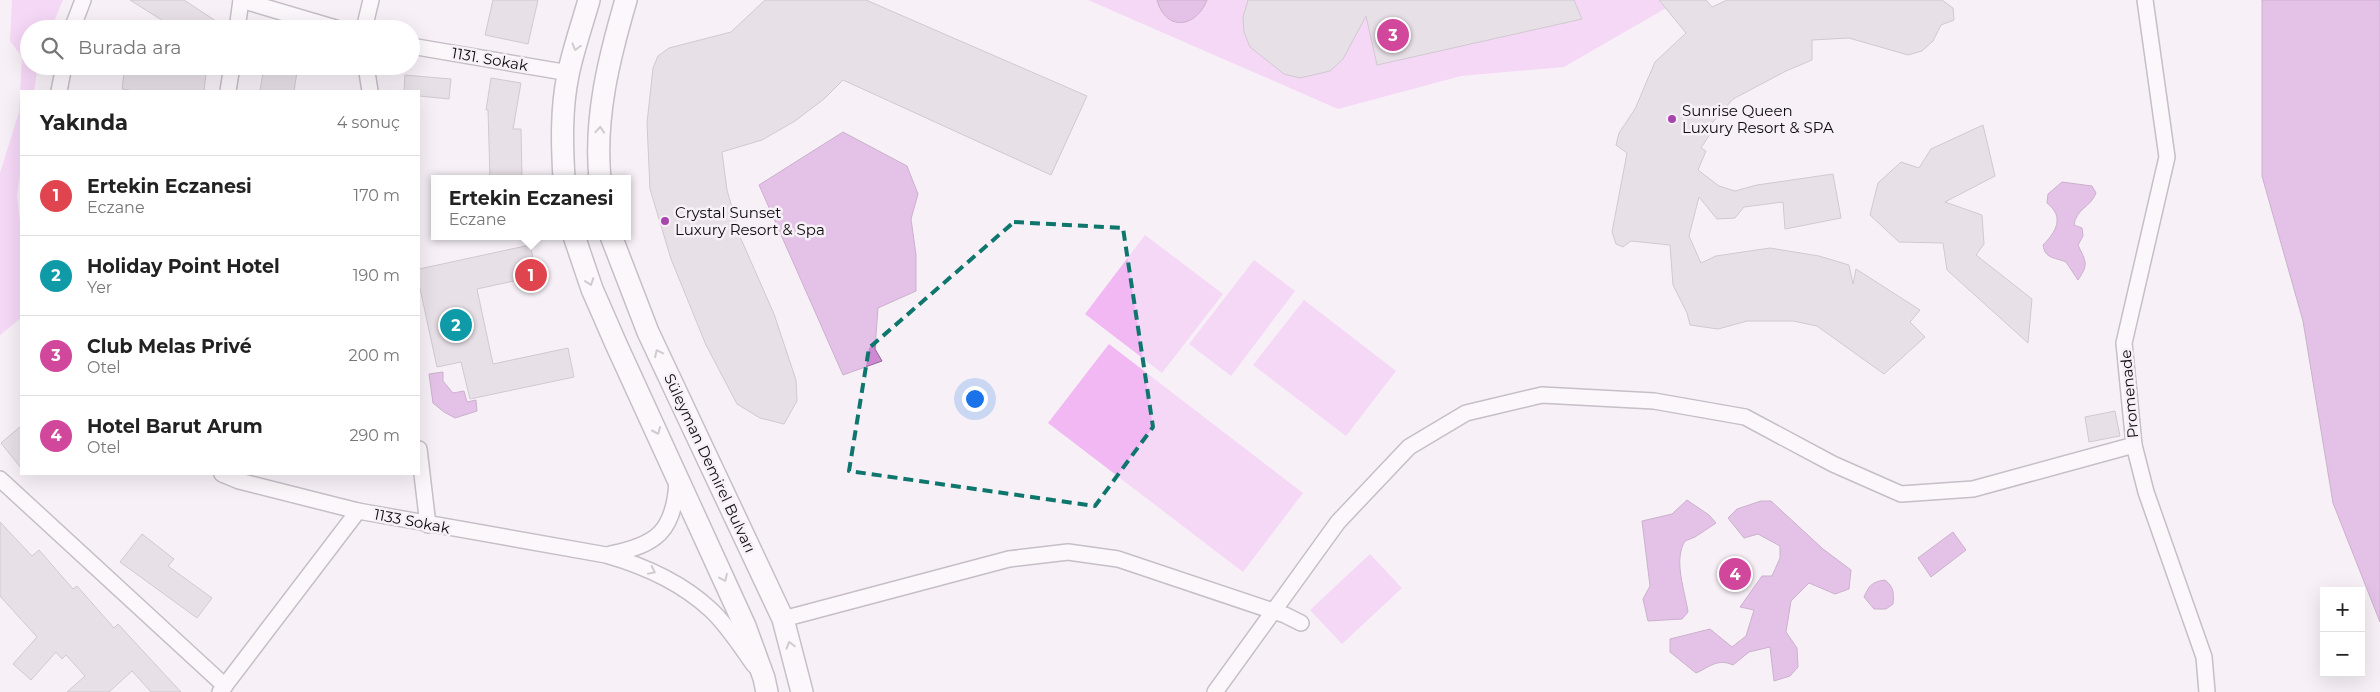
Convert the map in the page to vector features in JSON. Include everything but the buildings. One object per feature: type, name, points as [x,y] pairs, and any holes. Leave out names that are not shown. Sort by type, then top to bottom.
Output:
[{"type":"main road","points":[[564,175],[562,150],[564,100],[568,73],[589,0]]},
{"type":"main road","points":[[600,175],[598,156],[602,106],[609,57],[626,0]]},
{"type":"main road","points":[[575,240],[592,290],[746,626],[765,685]]},
{"type":"main road","name":"Süleyman Demirel Bulvarı","points":[[612,240],[648,332],[783,619],[802,692]]},
{"type":"street","points":[[75,20],[83,0]]},
{"type":"street","points":[[238,20],[241,0],[309,20]]},
{"type":"street","points":[[366,20],[371,0]]},
{"type":"street","name":"Promenade","points":[[2145,0],[2168,157],[2124,343],[2134,445],[2146,492],[2204,657],[2208,692]]},
{"type":"street","name":"1131. Sokak","points":[[420,48],[568,73]]},
{"type":"street","points":[[59,90],[62,75]]},
{"type":"street","points":[[228,90],[231,75]]},
{"type":"street","points":[[367,75],[370,90]]},
{"type":"street","points":[[1215,692],[1275,612],[1338,522],[1409,447],[1466,413],[1542,394],[1654,401],[1745,417],[1834,464],[1901,494],[1973,489],[2134,445]]},
{"type":"street","points":[[420,457],[428,525]]},
{"type":"street","name":"1133 Sokak","points":[[224,475],[239,481],[358,511],[428,525],[606,555]]},
{"type":"street","points":[[606,555],[637,549],[657,537],[671,518],[676,502],[678,477]]},
{"type":"street","points":[[0,479],[222,689],[358,511]]},
{"type":"street","points":[[783,619],[1009,559],[1068,552],[1118,559],[1275,612],[1301,623]]},
{"type":"street","points":[[606,555],[641,565],[691,593],[712,611],[765,685]]},
{"type":"highlighted area","points":[[1014,222],[1123,228],[1153,427],[1095,506],[849,471],[869,348]]},
{"type":"shaded area","points":[[12,0],[63,0],[55,20],[20,20],[20,54],[10,41]]},
{"type":"shaded area","points":[[1088,0],[1680,0],[1564,67],[1461,76],[1338,109]]},
{"type":"shaded area","points":[[1157,0],[1207,0],[1196,16],[1189,21],[1181,22],[1167,17],[1161,10]]},
{"type":"shaded area","points":[[2262,0],[2380,0],[2380,622],[2333,503],[2303,321],[2262,176]]},
{"type":"shaded area","points":[[21,75],[37,75],[34,90],[20,90]]},
{"type":"shaded area","points":[[20,94],[20,174],[17,195],[20,224],[20,319],[0,335],[0,173],[19,112]]},
{"type":"shaded area","points":[[843,132],[907,166],[918,194],[911,219],[916,255],[916,291],[878,308],[875,349],[882,361],[843,375],[759,185]]},
{"type":"shaded area","points":[[2062,182],[2092,186],[2096,193],[2091,202],[2075,220],[2074,225],[2082,228],[2083,236],[2078,245],[2085,263],[2084,270],[2078,280],[2066,262],[2048,255],[2043,245],[2052,235],[2057,224],[2056,214],[2047,203],[2048,194]]},
{"type":"shaded area","points":[[1145,235],[1223,294],[1162,373],[1085,314]]},
{"type":"shaded area","points":[[1254,260],[1295,291],[1231,376],[1189,344]]},
{"type":"shaded area","points":[[1304,300],[1396,371],[1346,436],[1253,365]]},
{"type":"shaded area","points":[[1109,344],[1303,493],[1243,572],[1048,423]]},
{"type":"shaded area","points":[[443,372],[443,381],[453,393],[464,391],[467,402],[476,400],[477,411],[455,418],[433,403],[429,374]]},
{"type":"shaded area","points":[[1687,500],[1709,515],[1716,523],[1695,537],[1685,541],[1682,549],[1680,566],[1688,612],[1682,619],[1648,621],[1643,599],[1650,586],[1642,521],[1672,514]]},
{"type":"shaded area","points":[[1761,501],[1771,501],[1823,549],[1851,570],[1849,589],[1835,594],[1809,583],[1791,601],[1786,632],[1797,648],[1798,667],[1790,676],[1774,681],[1770,647],[1749,652],[1733,665],[1722,662],[1696,673],[1670,652],[1670,639],[1710,629],[1732,647],[1746,636],[1754,610],[1740,607],[1762,576],[1772,576],[1780,558],[1780,546],[1758,534],[1744,538],[1728,518],[1737,509]]},
{"type":"shaded area","points":[[1953,532],[1966,550],[1931,577],[1918,558]]},
{"type":"shaded area","points":[[1370,554],[1402,588],[1342,644],[1310,610]]},
{"type":"shaded area","points":[[1885,580],[1893,590],[1893,604],[1886,609],[1874,609],[1864,597],[1871,585]]},
{"type":"place","name":"Club Melas Privé","points":[[1393,35]]},
{"type":"place","name":"Sunrise Queen Luxury Resort & SPA","points":[[1672,119]]},
{"type":"place","name":"Crystal Sunset Luxury Resort & Spa","points":[[665,221]]},
{"type":"place","name":"Ertekin Eczanesi","points":[[531,275]]},
{"type":"place","name":"Holiday Point Hotel","points":[[456,325]]},
{"type":"place","name":"Hotel Barut Arum","points":[[1735,574]]}]
